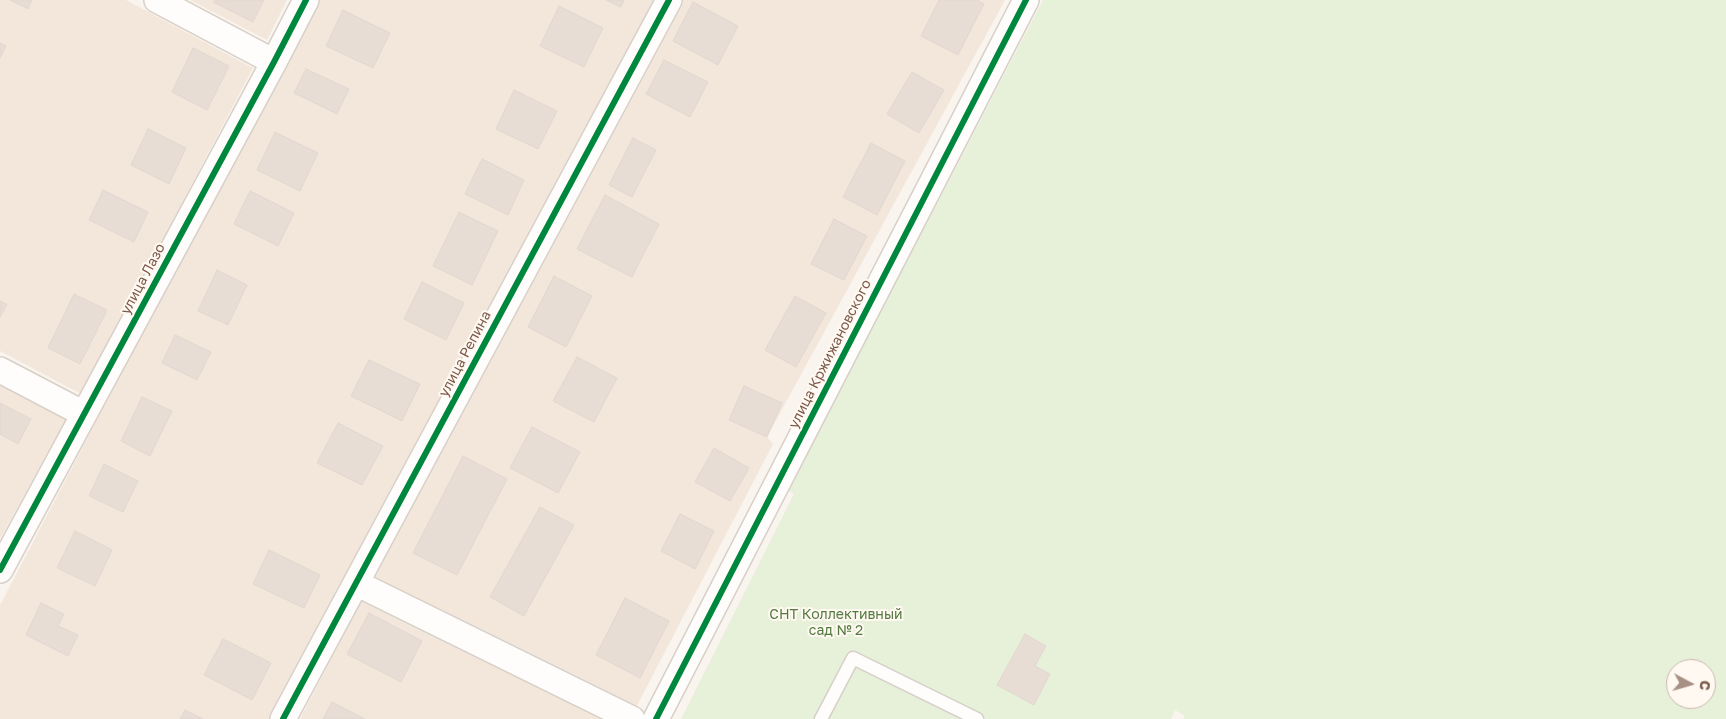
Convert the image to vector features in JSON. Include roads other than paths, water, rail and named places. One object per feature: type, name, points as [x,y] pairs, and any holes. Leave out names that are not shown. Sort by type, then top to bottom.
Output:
[{"type":"street","points":[[157,0],[274,62]]},
{"type":"street","name":"улица Лазо","points":[[0,570],[306,0]]},
{"type":"street","name":"улица Репина","points":[[283,719],[669,0]]},
{"type":"street","name":"улица Кржижановского","points":[[656,719],[1026,0]]},
{"type":"street","points":[[0,370],[84,414]]},
{"type":"street","points":[[356,583],[632,719]]},
{"type":"lane","points":[[821,719],[853,658],[978,719]]},
{"type":"park label","name":"СНТ Коллективный сад № 2","points":[[836,624]]}]
